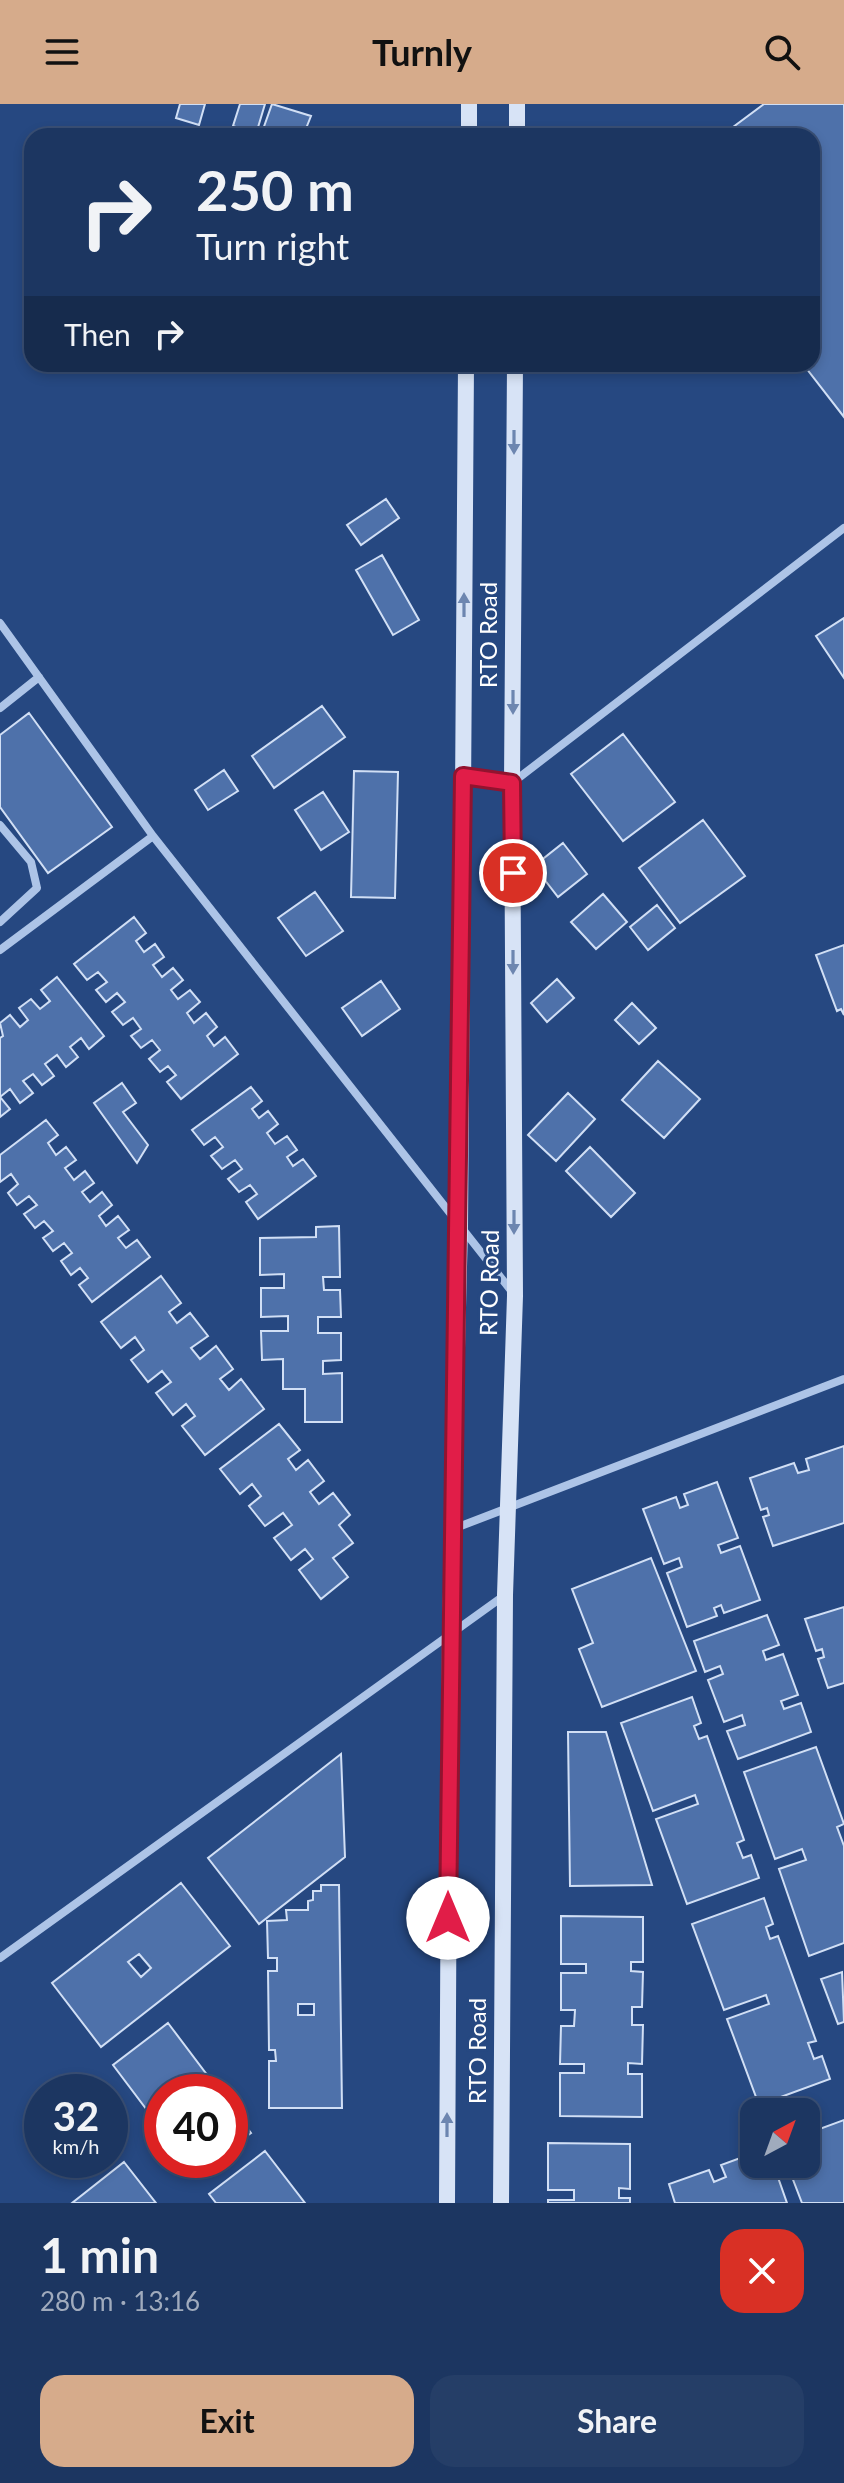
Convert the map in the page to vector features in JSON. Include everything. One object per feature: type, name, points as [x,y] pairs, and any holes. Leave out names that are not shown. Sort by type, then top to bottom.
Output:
[{"type":"street","points":[[469,104],[469,128]]},
{"type":"street","points":[[517,104],[517,128]]},
{"type":"street","name":"RTO Road","points":[[447,2203],[450,1633],[460,1226],[466,372]]},
{"type":"street","name":"RTO Road","points":[[501,2203],[506,1509],[515,1296],[512,783],[515,372]]},
{"type":"street","points":[[463,776],[512,783],[844,528]]},
{"type":"street","points":[[0,623],[153,836],[515,1296]]},
{"type":"street","points":[[0,708],[39,677]]},
{"type":"street","points":[[0,825],[31,862],[37,888],[0,922]]},
{"type":"street","points":[[0,950],[153,836]]},
{"type":"street","points":[[452,1529],[844,1379]]},
{"type":"street","points":[[0,1958],[505,1595]]},
{"type":"building","points":[[180,104],[205,104],[199,125],[176,118]]},
{"type":"building","points":[[240,104],[265,104],[258,128],[233,126]]},
{"type":"building","points":[[272,104],[311,116],[306,128],[263,128]]},
{"type":"building","points":[[764,104],[844,104],[844,417],[809,372],[820,372],[820,128],[732,128]]},
{"type":"building","points":[[386,499],[399,518],[361,545],[347,525]]},
{"type":"building","points":[[382,555],[419,620],[393,635],[356,570]]},
{"type":"building","points":[[844,618],[844,678],[816,636]]},
{"type":"building","points":[[322,706],[345,737],[274,788],[252,756]]},
{"type":"building","points":[[29,713],[112,827],[48,873],[0,807],[0,735]]},
{"type":"building","points":[[623,734],[675,802],[623,841],[571,774]]},
{"type":"building","points":[[224,770],[238,791],[208,810],[195,790]]},
{"type":"building","points":[[354,771],[398,772],[395,898],[351,897]]},
{"type":"building","points":[[323,792],[349,832],[321,850],[295,810]]},
{"type":"building","points":[[703,820],[745,876],[680,923],[639,868]]},
{"type":"building","points":[[563,843],[587,874],[558,897],[534,866]]},
{"type":"building","points":[[315,892],[343,931],[306,956],[278,918]]},
{"type":"building","points":[[603,894],[627,922],[596,949],[571,922]]},
{"type":"building","points":[[657,905],[675,928],[648,950],[630,927]]},
{"type":"building","points":[[134,917],[146,933],[136,941],[144,952],[155,944],[164,957],[153,965],[162,977],[173,968],[183,980],[171,990],[178,999],[190,990],[200,1002],[187,1013],[194,1023],[206,1013],[217,1027],[207,1036],[214,1046],[225,1037],[238,1054],[181,1099],[167,1082],[176,1075],[168,1066],[160,1072],[149,1059],[160,1050],[152,1040],[141,1048],[131,1036],[141,1029],[133,1018],[123,1025],[112,1012],[125,1002],[117,993],[106,1002],[96,990],[107,982],[98,972],[87,980],[74,964]]},
{"type":"building","points":[[844,945],[844,1015],[841,1009],[837,1011],[816,955]]},
{"type":"building","points":[[57,977],[104,1036],[89,1049],[81,1038],[70,1047],[78,1057],[66,1067],[57,1055],[45,1064],[54,1076],[42,1085],[33,1074],[23,1081],[33,1093],[20,1103],[10,1089],[0,1097],[0,1038],[3,1036],[0,1023],[10,1015],[20,1027],[28,1020],[19,1008],[31,999],[40,1009],[50,1001],[41,990]]},
{"type":"building","points":[[557,979],[574,998],[547,1022],[531,1003]]},
{"type":"building","points":[[381,981],[400,1009],[362,1036],[342,1008]]},
{"type":"building","points":[[632,1003],[656,1028],[639,1044],[615,1020]]},
{"type":"building","points":[[658,1061],[700,1099],[664,1138],[622,1100]]},
{"type":"building","points":[[122,1083],[136,1103],[123,1112],[148,1145],[137,1163],[94,1103]]},
{"type":"building","points":[[251,1087],[262,1101],[252,1109],[259,1118],[268,1111],[278,1124],[267,1133],[275,1144],[287,1136],[297,1150],[287,1157],[293,1166],[303,1159],[316,1176],[258,1219],[246,1202],[257,1194],[250,1185],[239,1192],[228,1179],[242,1169],[235,1160],[222,1169],[211,1156],[223,1147],[215,1137],[204,1145],[192,1130]]},
{"type":"building","points":[[568,1093],[595,1119],[556,1161],[528,1135]]},
{"type":"building","points":[[0,1097],[10,1109],[0,1117]]},
{"type":"building","points":[[46,1120],[58,1135],[48,1143],[56,1155],[66,1147],[76,1160],[65,1168],[74,1180],[85,1171],[94,1183],[82,1192],[90,1202],[102,1192],[112,1205],[99,1216],[106,1226],[118,1216],[129,1230],[118,1238],[126,1248],[137,1240],[150,1257],[92,1302],[79,1285],[88,1278],[80,1268],[71,1275],[61,1261],[72,1253],[64,1243],[53,1251],[43,1238],[53,1231],[44,1221],[35,1228],[24,1214],[37,1205],[29,1196],[17,1205],[8,1193],[18,1184],[11,1174],[0,1182],[0,1155]]},
{"type":"building","points":[[590,1147],[635,1193],[611,1217],[566,1171]]},
{"type":"building","points":[[339,1226],[340,1277],[323,1277],[324,1290],[340,1290],[341,1317],[318,1317],[318,1333],[341,1333],[341,1360],[323,1361],[323,1374],[342,1373],[342,1422],[305,1422],[305,1389],[283,1389],[283,1359],[262,1360],[261,1331],[288,1331],[288,1316],[261,1317],[261,1288],[284,1288],[284,1274],[260,1275],[260,1238],[316,1237],[316,1227]]},
{"type":"building","points":[[161,1276],[181,1303],[169,1312],[177,1323],[190,1313],[208,1336],[191,1348],[200,1359],[216,1346],[233,1369],[220,1379],[229,1390],[241,1379],[264,1409],[205,1455],[182,1426],[195,1416],[186,1404],[173,1415],[156,1393],[171,1382],[162,1371],[148,1382],[131,1360],[144,1350],[135,1337],[121,1348],[101,1322]]},
{"type":"building","points":[[279,1424],[300,1450],[288,1459],[296,1470],[308,1460],[324,1481],[310,1492],[319,1504],[333,1493],[350,1515],[339,1525],[353,1543],[333,1558],[348,1577],[321,1599],[299,1570],[313,1559],[305,1549],[291,1560],[274,1538],[292,1525],[283,1513],[265,1526],[249,1506],[261,1496],[252,1484],[240,1494],[220,1469]]},
{"type":"building","points":[[844,1446],[844,1523],[773,1546],[763,1517],[769,1515],[767,1508],[761,1510],[750,1478],[794,1463],[798,1473],[809,1470],[806,1459]]},
{"type":"building","points":[[717,1482],[738,1538],[718,1545],[721,1553],[740,1546],[760,1600],[724,1613],[721,1605],[714,1608],[717,1616],[687,1627],[667,1573],[682,1567],[679,1558],[664,1564],[643,1509],[676,1497],[680,1508],[688,1505],[684,1494]]},
{"type":"building","points":[[651,1558],[696,1671],[602,1707],[579,1649],[593,1643],[572,1589]]},
{"type":"building","points":[[844,1607],[844,1683],[828,1688],[818,1659],[824,1657],[822,1649],[816,1651],[805,1619]]},
{"type":"building","points":[[767,1615],[779,1645],[763,1651],[766,1660],[783,1654],[798,1695],[781,1701],[784,1709],[801,1703],[811,1732],[738,1759],[727,1731],[745,1725],[742,1715],[724,1722],[708,1680],[723,1674],[720,1666],[705,1672],[694,1641]]},
{"type":"building","points":[[692,1697],[701,1723],[694,1726],[699,1739],[707,1736],[744,1840],[737,1843],[743,1858],[751,1855],[759,1878],[687,1904],[656,1819],[698,1804],[695,1795],[653,1811],[621,1723]]},
{"type":"building","points":[[568,1732],[606,1732],[652,1885],[570,1886]]},
{"type":"building","points":[[816,1747],[844,1824],[837,1827],[844,1846],[844,1943],[809,1956],[779,1869],[806,1860],[802,1849],[775,1859],[744,1772]]},
{"type":"building","points":[[341,1754],[345,1857],[259,1924],[208,1858]]},
{"type":"building","points":[[181,1883],[230,1946],[101,2047],[52,1983]],"holes":[[[139,1954],[151,1968],[141,1977],[128,1962]]]},
{"type":"building","points":[[321,1885],[339,1885],[342,2108],[269,2108],[269,2061],[276,2061],[275,2050],[269,2050],[268,1971],[277,1971],[277,1958],[268,1958],[267,1921],[287,1920],[286,1910],[308,1910],[313,1891],[321,1891]],"holes":[[[298,2004],[314,2004],[314,2015],[298,2015]]]},
{"type":"building","points":[[764,1898],[773,1924],[766,1927],[770,1939],[778,1936],[816,2041],[808,2043],[814,2059],[822,2056],[830,2079],[778,2098],[756,2098],[727,2019],[769,2004],[766,1995],[724,2010],[692,1924]]},
{"type":"building","points":[[561,1916],[643,1917],[643,1962],[631,1962],[631,1971],[643,1972],[642,2007],[632,2007],[632,2025],[643,2025],[642,2064],[628,2063],[628,2074],[642,2074],[642,2117],[560,2116],[560,2073],[584,2073],[584,2064],[560,2064],[561,2026],[574,2026],[575,2010],[561,2010],[561,1973],[586,1973],[586,1964],[561,1964]]},
{"type":"building","points":[[842,1972],[844,2022],[838,2024],[821,1979]]},
{"type":"building","points":[[168,2023],[206,2074],[144,2074],[144,2106],[128,2085],[128,2074],[120,2074],[113,2065]]},
{"type":"building","points":[[844,2120],[844,2203],[802,2203],[792,2178],[820,2178],[820,2129]]},
{"type":"building","points":[[548,2143],[630,2144],[630,2189],[619,2188],[619,2198],[630,2198],[630,2203],[548,2203],[548,2200],[574,2200],[574,2190],[548,2190]]},
{"type":"building","points":[[265,2151],[305,2203],[216,2203],[209,2194],[230,2178],[248,2178],[248,2164]]},
{"type":"building","points":[[740,2158],[740,2178],[778,2178],[787,2203],[675,2203],[669,2184],[709,2170],[714,2182],[726,2177],[721,2165]]},
{"type":"building","points":[[128,2167],[156,2203],[72,2203],[104,2178],[128,2178]]},
{"type":"route","points":[[448,1918],[450,1607],[460,1226],[463,776],[512,783],[513,873]]}]
